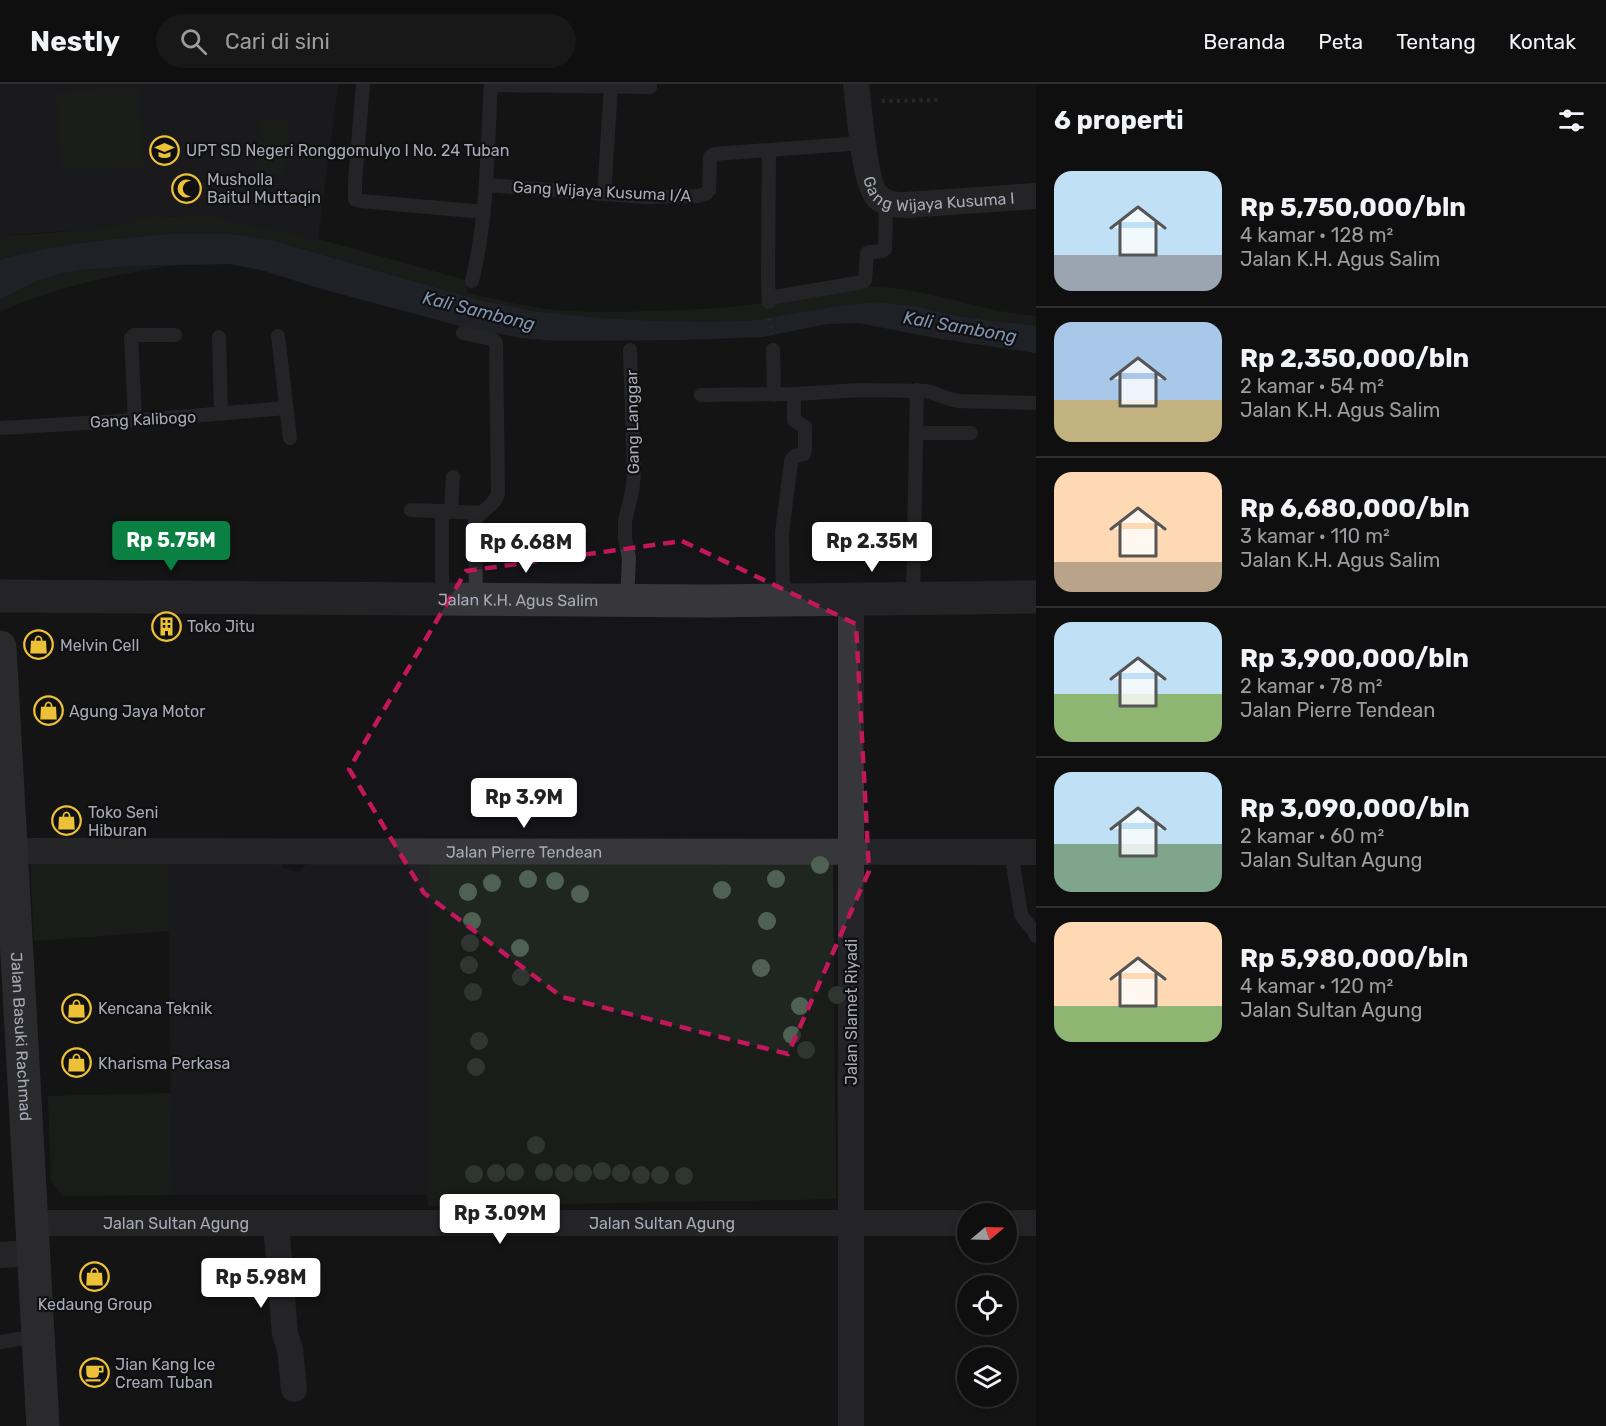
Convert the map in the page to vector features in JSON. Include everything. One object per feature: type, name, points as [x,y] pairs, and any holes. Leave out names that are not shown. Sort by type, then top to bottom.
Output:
[{"type":"main road","name":"Jalan Basuki Rachmad","points":[[0,647],[4,808],[11,851],[8,951],[33,1238],[43,1426]]},
{"type":"street","name":"Gang Wijaya Kusuma I","points":[[857,93],[867,165],[874,192],[878,198],[886,202],[906,205],[1036,196]]},
{"type":"street","name":"Jalan K.H. Agus Salim","points":[[0,596],[627,600],[1036,597]]},
{"type":"street","name":"Jalan Slamet Riyadi","points":[[851,599],[851,1426]]},
{"type":"street","name":"Jalan Pierre Tendean","points":[[11,851],[1024,852]]},
{"type":"street","name":"Jalan Sultan Agung","points":[[0,1255],[33,1238],[276,1223],[957,1223]]},
{"type":"street","points":[[276,1223],[285,1334],[290,1349],[294,1389]]},
{"type":"street","points":[[1017,1223],[1036,1223]]},
{"type":"lane","points":[[363,84],[355,199],[484,212]]},
{"type":"lane","points":[[471,287],[484,212],[491,85],[650,87]]},
{"type":"lane","points":[[604,194],[611,87]]},
{"type":"lane","name":"Gang Wijaya Kusuma I/A","points":[[486,185],[604,194],[701,196],[709,190],[711,155],[863,142]]},
{"type":"lane","points":[[769,150],[769,300],[864,281],[867,253],[881,252],[885,249],[886,202]]},
{"type":"lane","points":[[461,329],[492,339],[496,343],[498,493],[494,503],[481,513],[475,522],[476,599]]},
{"type":"lane","points":[[135,420],[131,338],[134,335],[175,335]]},
{"type":"lane","points":[[278,336],[290,438]]},
{"type":"lane","points":[[219,337],[221,414]]},
{"type":"lane","name":"Gang Langgar","points":[[627,600],[629,558],[625,538],[625,521],[634,474],[630,350]]},
{"type":"lane","points":[[773,350],[774,394]]},
{"type":"lane","points":[[701,395],[916,390],[958,401],[1036,403]]},
{"type":"lane","points":[[913,598],[916,390]]},
{"type":"lane","points":[[783,600],[781,547],[791,462],[795,455],[805,452],[805,427],[794,420],[794,394]]},
{"type":"lane","name":"Gang Kalibogo","points":[[0,428],[286,408]]},
{"type":"lane","points":[[916,433],[971,433]]},
{"type":"lane","points":[[442,599],[446,511],[453,477]]},
{"type":"lane","points":[[411,510],[481,513]]},
{"type":"lane","points":[[1024,852],[1021,914],[1036,936]]},
{"type":"lane","points":[[0,1342],[38,1336]]},
{"type":"path","points":[[857,93],[938,100]]},
{"type":"path","points":[[461,329],[471,287]]},
{"type":"path","points":[[771,319],[772,335]]},
{"type":"highlighted area","points":[[682,541],[856,624],[869,871],[788,1054],[562,997],[424,893],[349,769],[466,571]]},
{"type":"shaded area","name":"UPT SD Negeri Ronggomulyo I No. 24 Tuban","points":[[0,84],[338,84],[318,239],[210,216],[142,218],[99,229],[18,234],[0,238]]},
{"type":"shaded area","points":[[139,88],[143,167],[61,171],[57,92]]},
{"type":"shaded area","points":[[262,118],[290,121],[283,176],[255,172]]},
{"type":"shaded area","points":[[210,216],[318,239],[469,281],[466,293],[544,309],[605,312],[709,309],[867,287],[910,291],[994,310],[1036,316],[1036,326],[952,315],[915,306],[874,302],[836,306],[758,320],[712,322],[602,318],[539,312],[479,300],[270,240],[230,234],[124,239],[44,250],[0,260],[0,238],[8,236],[99,229],[142,218]]},
{"type":"shaded area","points":[[176,265],[86,282],[42,295],[0,312],[0,299],[34,281],[55,274],[100,267]]},
{"type":"shaded area","points":[[530,858],[836,1199],[428,1206],[427,1195],[172,1195],[168,860],[278,859],[283,868],[299,872],[308,862],[505,859],[513,865],[524,864]]},
{"type":"shaded area","points":[[530,858],[833,858],[836,1199],[428,1206],[429,861],[505,859],[513,865],[524,864]]},
{"type":"shaded area","points":[[168,860],[169,931],[34,941],[30,861]]},
{"type":"shaded area","points":[[171,1093],[172,1195],[62,1196],[51,1180],[48,1096]]},
{"type":"water","name":"Kali Sambong","points":[[172,234],[230,234],[270,240],[479,300],[539,312],[602,318],[712,322],[758,320],[836,306],[874,302],[915,306],[952,315],[1036,326],[1036,353],[941,339],[858,323],[827,324],[763,337],[556,341],[521,338],[460,326],[261,270],[229,264],[131,266],[77,270],[36,281],[0,299],[0,260],[64,246]]},
{"type":"place","name":"UPT SD Negeri Ronggomulyo I No. 24 Tuban","points":[[165,150]]},
{"type":"place","name":"Musholla Baitul Muttaqin","points":[[186,188]]},
{"type":"place","name":"Toko Jitu","points":[[166,626]]},
{"type":"place","name":"Melvin Cell","points":[[39,645]]},
{"type":"place","name":"Agung Jaya Motor","points":[[48,711]]},
{"type":"place","name":"Toko Seni Hiburan","points":[[67,821]]},
{"type":"place","name":"Kencana Teknik","points":[[77,1008]]},
{"type":"place","name":"Kharisma Perkasa","points":[[77,1063]]},
{"type":"place","name":"Kedaung Group","points":[[95,1276]]},
{"type":"place","name":"Jian Kang Ice Cream Tuban","points":[[94,1373]]}]
